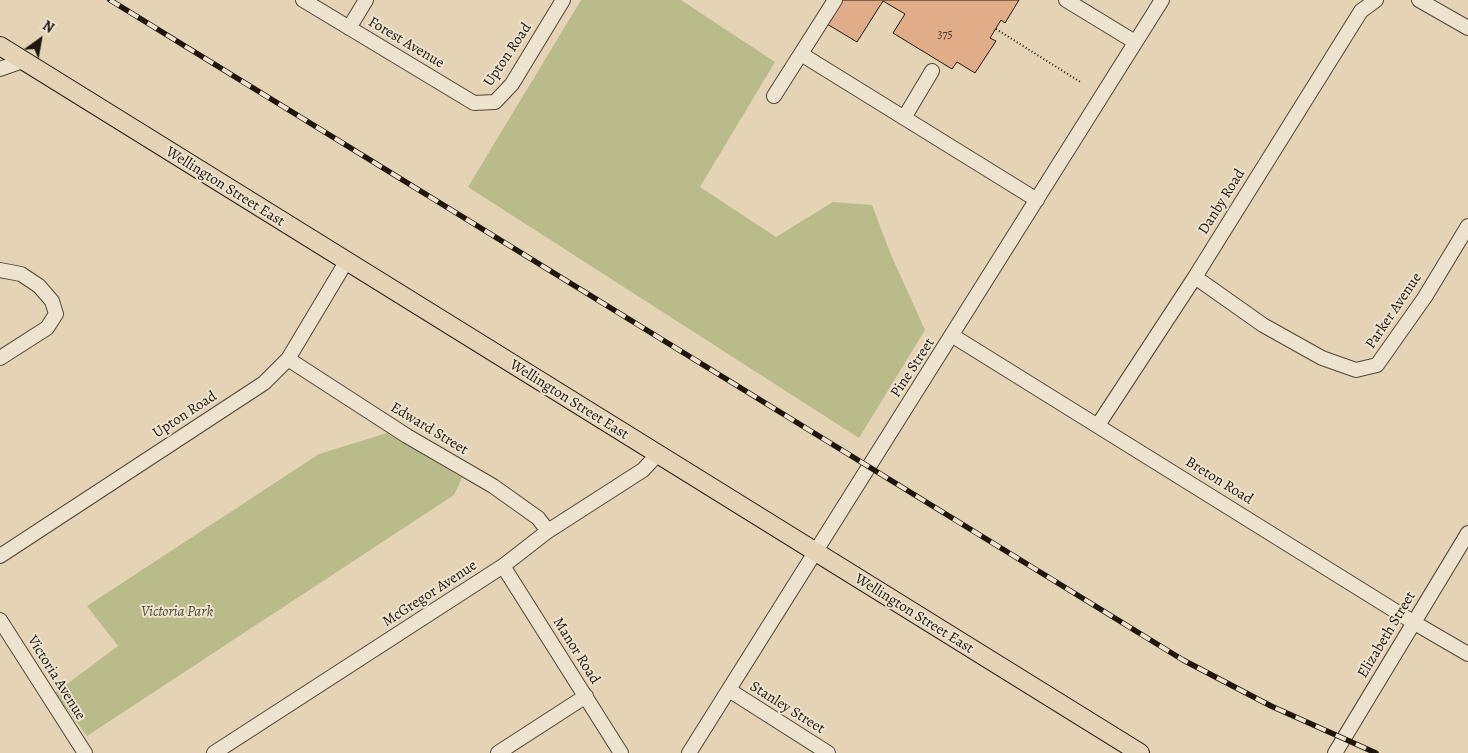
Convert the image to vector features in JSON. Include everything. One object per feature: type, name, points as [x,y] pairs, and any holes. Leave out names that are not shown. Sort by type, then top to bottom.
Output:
[{"type":"main road","name":"Wellington Street East","points":[[0,46],[1140,753]]},
{"type":"street","name":"Forest Avenue","points":[[304,0],[474,103],[495,102]]},
{"type":"street","points":[[349,28],[366,0]]},
{"type":"street","name":"Upton Road","points":[[495,102],[512,84],[562,0]]},
{"type":"street","points":[[774,96],[835,0]]},
{"type":"street","points":[[1066,0],[1135,42]]},
{"type":"street","name":"Pine Street","points":[[689,753],[953,336],[1162,0]]},
{"type":"street","name":"Danby Road","points":[[1098,425],[1195,277],[1361,11],[1376,0]]},
{"type":"street","points":[[1419,0],[1468,28]]},
{"type":"street","points":[[801,54],[1037,200]]},
{"type":"street","points":[[0,69],[23,61]]},
{"type":"street","points":[[904,118],[932,71]]},
{"type":"street","name":"Parker Avenue","points":[[1195,277],[1263,325],[1322,358],[1356,370],[1377,365],[1424,297],[1468,226]]},
{"type":"street","name":"Upton Road","points":[[0,556],[264,383],[288,359],[346,262]]},
{"type":"street","points":[[0,270],[21,274],[39,286],[52,301],[56,314],[47,328],[0,358]]},
{"type":"street","name":"Breton Road","points":[[953,336],[1413,622],[1468,654]]},
{"type":"street","name":"Edward Street","points":[[288,359],[407,436],[493,486],[538,518],[548,531]]},
{"type":"street","name":"McGregor Avenue","points":[[214,753],[503,566],[548,531],[643,470],[657,455]]},
{"type":"street","name":"Elizabeth Street","points":[[1335,753],[1468,533]]},
{"type":"street","name":"Manor Road","points":[[503,566],[621,753]]},
{"type":"street","name":"Victoria Avenue","points":[[0,620],[85,753]]},
{"type":"street","name":"Stanley Street","points":[[729,690],[828,753]]},
{"type":"street","points":[[498,753],[586,696]]},
{"type":"path","points":[[996,29],[1082,83]]},
{"type":"green space","points":[[581,0],[681,0],[775,62],[700,187],[776,237],[833,202],[872,205],[891,255],[925,330],[859,438],[468,187]]},
{"type":"green space","name":"Victoria Park","points":[[387,433],[462,478],[454,495],[87,736],[55,693],[118,646],[87,606],[319,454]]},
{"type":"building","points":[[842,0],[1019,0],[1005,23],[1001,20],[990,38],[996,41],[975,73],[957,62],[952,69],[893,33],[905,14],[883,1],[857,42],[827,24]]},
{"type":"railway","points":[[110,0],[1183,660],[1271,706],[1376,753]]}]
